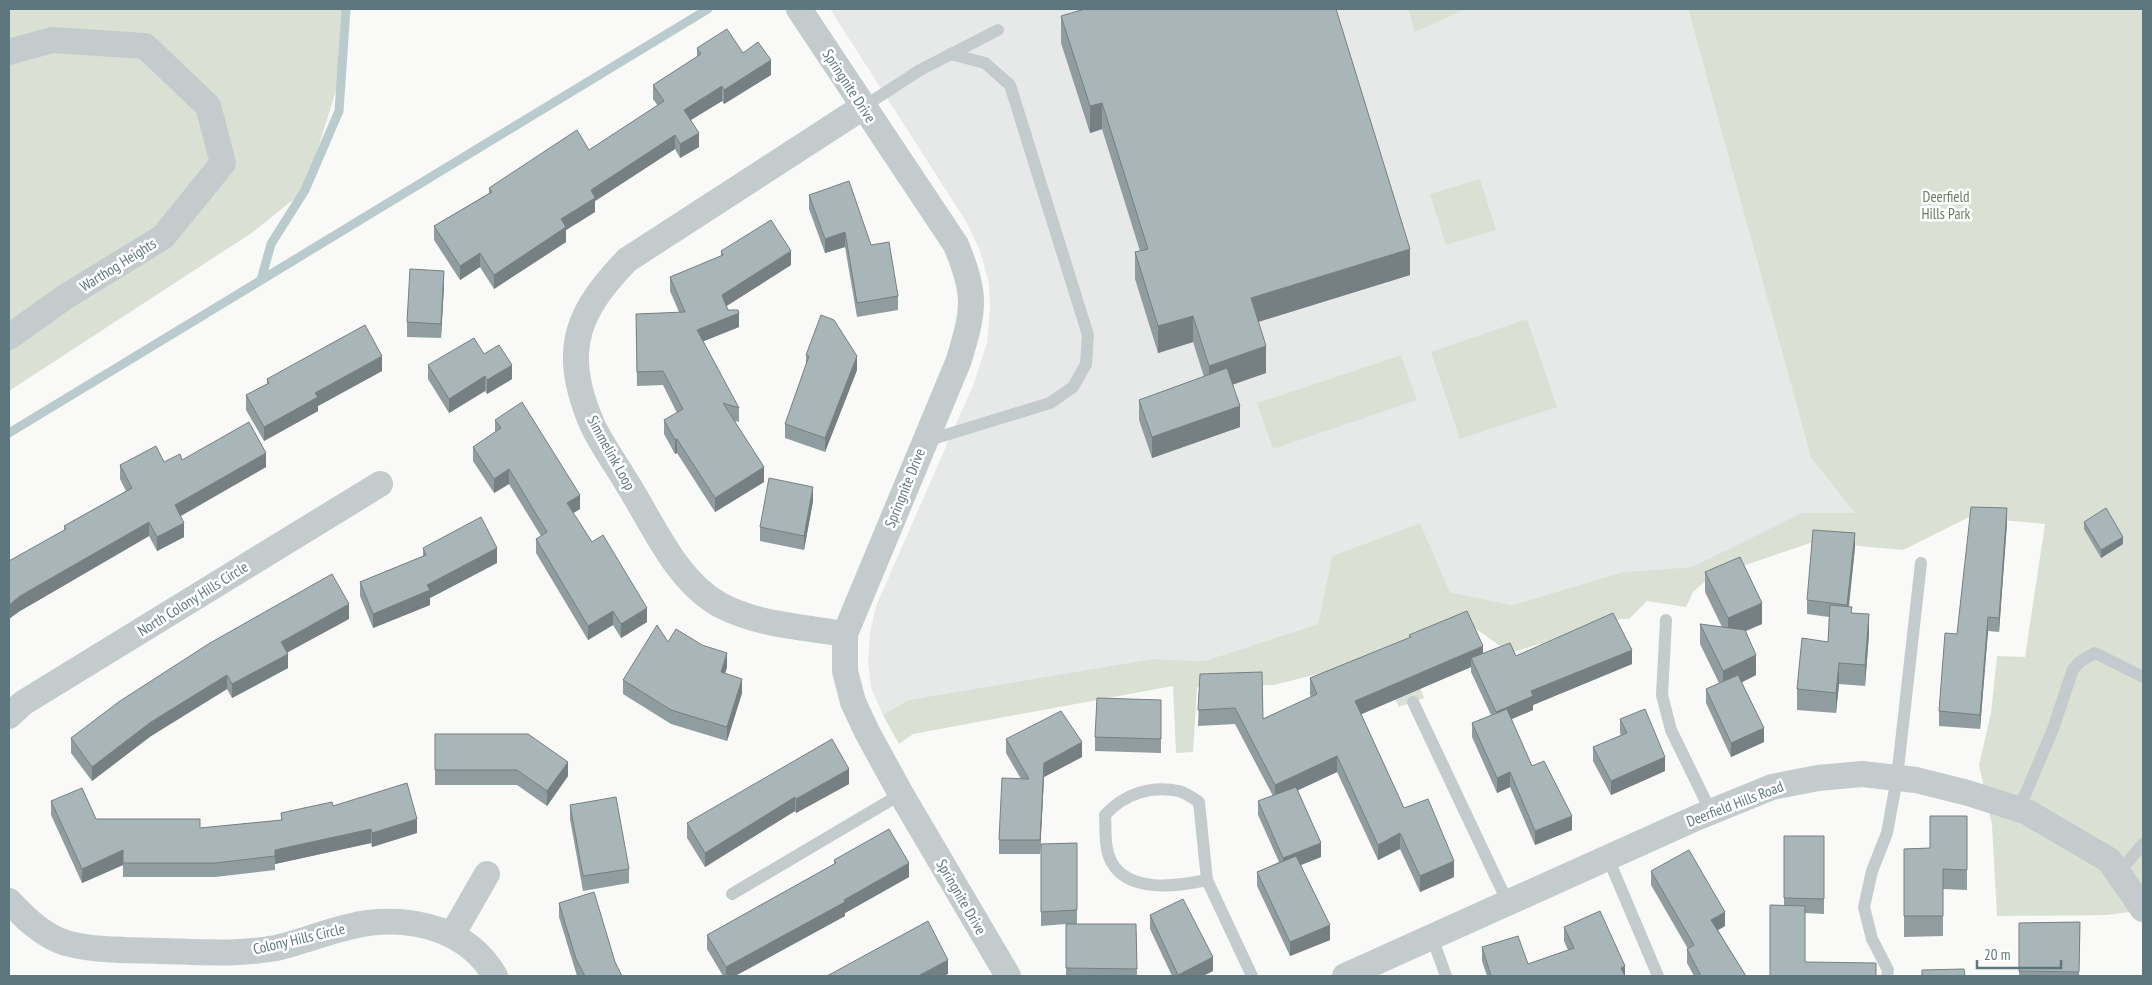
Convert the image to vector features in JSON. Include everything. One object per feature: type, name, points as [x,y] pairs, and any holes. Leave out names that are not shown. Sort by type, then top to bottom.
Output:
[{"type":"street","name":"Springnite Drive","points":[[799,9],[956,245],[969,276],[972,297],[970,322],[959,360],[845,634],[845,671],[853,702],[901,794],[1008,976]]},
{"type":"street","name":"Warthog Heights","points":[[9,52],[52,40],[145,46],[208,106],[223,163],[163,237],[65,298],[9,337]]},
{"type":"street","name":"Simmelink Loop","points":[[845,634],[750,618],[719,605],[695,586],[675,562],[593,425],[580,392],[576,354],[584,317],[602,286],[627,260],[863,107]]},
{"type":"street","name":"North Colony Hills Circle","points":[[9,716],[23,703],[380,484]]},
{"type":"street","name":"Deerfield Hills Road","points":[[1346,976],[1711,812],[1772,787],[1818,778],[1862,774],[1916,780],[2020,809],[2109,860],[2143,909]]},
{"type":"street","points":[[452,935],[487,874]]},
{"type":"street","name":"Colony Hills Circle","points":[[9,901],[26,920],[64,942],[101,949],[236,953],[276,948],[366,923],[398,922],[435,927],[467,943],[495,976]]},
{"type":"lane","points":[[863,107],[886,91],[950,54],[998,30]]},
{"type":"lane","points":[[924,441],[1050,403],[1073,387],[1086,364],[1088,335],[1010,85],[985,63],[950,54]]},
{"type":"lane","points":[[1887,976],[1888,970],[1872,939],[1864,907],[1872,871],[1887,833],[1897,778],[1921,563]]},
{"type":"lane","points":[[1666,620],[1662,695],[1664,704],[1671,730],[1711,812]]},
{"type":"lane","points":[[2020,809],[2053,729],[2073,669],[2081,661],[2095,653],[2143,677]]},
{"type":"lane","points":[[1413,702],[1508,903]]},
{"type":"lane","points":[[1207,880],[1183,885],[1158,885],[1129,880],[1112,862],[1106,844],[1105,815],[1115,804],[1144,790],[1180,791],[1199,802],[1207,880],[1252,976]]},
{"type":"lane","points":[[732,894],[901,794]]},
{"type":"lane","points":[[2118,873],[2143,844]]},
{"type":"lane","points":[[1608,858],[1658,976]]},
{"type":"lane","points":[[1432,937],[1446,976]]},
{"type":"shaded area","points":[[830,9],[1688,9],[1811,458],[1856,513],[1801,513],[1692,567],[1623,572],[1512,605],[1450,592],[1420,523],[1332,556],[1318,624],[1204,661],[1152,659],[908,700],[883,715],[871,688],[868,662],[870,633],[876,606],[974,383],[987,343],[990,308],[989,283],[980,251],[967,223]]},
{"type":"green space","points":[[9,9],[345,9],[343,68],[305,190],[253,232],[9,391]]},
{"type":"green space","points":[[1408,9],[1466,9],[1415,32]]},
{"type":"green space","name":"Deerfield Hills Park","points":[[1688,9],[2143,9],[2143,910],[2107,915],[1997,916],[1992,825],[1979,765],[1991,713],[1997,656],[2025,657],[2045,524],[1969,517],[1903,550],[1813,542],[1710,577],[1693,592],[1686,607],[1647,601],[1629,619],[1620,619],[1510,653],[1465,621],[1406,649],[1424,698],[1399,707],[1376,659],[1274,685],[1197,687],[1193,752],[1176,753],[1173,686],[913,734],[899,744],[883,715],[908,700],[1152,659],[1204,661],[1318,624],[1332,556],[1420,523],[1450,592],[1512,605],[1623,572],[1692,567],[1801,513],[1855,513],[1811,458]]},
{"type":"green space","points":[[1480,179],[1496,230],[1446,245],[1430,194]]},
{"type":"green space","points":[[1527,319],[1557,407],[1460,439],[1431,352]]},
{"type":"green space","points":[[1401,355],[1417,400],[1273,449],[1257,403]]},
{"type":"building","points":[[1085,9],[1336,9],[1410,249],[1251,298],[1266,346],[1209,366],[1193,316],[1158,326],[1135,252],[1148,249],[1102,103],[1090,106],[1061,16]]},
{"type":"building","points":[[727,29],[743,53],[758,42],[771,60],[724,90],[722,86],[684,110],[699,133],[680,144],[675,135],[591,190],[595,198],[561,219],[566,227],[494,275],[480,253],[460,266],[434,226],[492,192],[489,188],[577,130],[589,150],[664,101],[653,85],[701,54],[697,48]]},
{"type":"building","points":[[849,181],[871,245],[889,242],[898,296],[857,303],[845,232],[825,239],[809,195]]},
{"type":"building","points":[[771,220],[791,251],[722,295],[728,310],[738,310],[739,313],[697,330],[739,408],[723,403],[764,467],[715,498],[677,439],[675,440],[664,420],[683,409],[663,371],[637,372],[636,314],[685,312],[670,277],[723,255],[721,251]]},
{"type":"building","points":[[410,269],[444,271],[441,324],[407,322]]},
{"type":"building","points":[[821,315],[834,320],[857,356],[825,438],[785,424],[809,356],[806,355]]},
{"type":"building","points":[[365,325],[382,356],[315,393],[318,397],[264,427],[246,395],[269,383],[267,379]]},
{"type":"building","points":[[474,338],[484,354],[499,345],[512,365],[487,380],[485,376],[449,399],[428,365]]},
{"type":"building","points":[[1227,368],[1240,406],[1152,437],[1139,400]]},
{"type":"building","points":[[522,402],[580,495],[567,503],[592,542],[603,535],[647,608],[621,624],[613,611],[588,626],[536,539],[547,532],[509,469],[494,479],[473,447],[501,428],[495,420]]},
{"type":"building","points":[[249,422],[266,453],[175,505],[184,523],[157,537],[149,522],[20,596],[9,605],[9,561],[66,529],[64,526],[132,488],[120,465],[156,446],[164,462],[180,454],[182,460]]},
{"type":"building","points":[[769,478],[813,487],[804,536],[760,527]]},
{"type":"building","points":[[1971,507],[2007,508],[1999,618],[1988,617],[1980,715],[1939,711],[1945,633],[1957,634]]},
{"type":"building","points":[[2106,508],[2123,537],[2101,550],[2084,522]]},
{"type":"building","points":[[481,517],[497,548],[427,585],[430,590],[373,614],[360,582],[426,555],[423,548]]},
{"type":"building","points":[[1813,530],[1855,533],[1847,605],[1807,600]]},
{"type":"building","points":[[1740,557],[1762,603],[1728,618],[1705,572]]},
{"type":"building","points":[[332,574],[349,604],[281,642],[288,654],[232,684],[227,675],[151,722],[92,767],[71,738],[120,701],[210,643]]},
{"type":"building","points":[[1830,605],[1852,607],[1851,613],[1869,614],[1865,665],[1839,663],[1836,693],[1797,689],[1802,638],[1828,642]]},
{"type":"building","points":[[1467,611],[1483,646],[1355,701],[1404,808],[1428,799],[1454,861],[1420,876],[1400,833],[1378,845],[1337,756],[1275,785],[1235,708],[1198,710],[1200,674],[1262,672],[1263,719],[1317,694],[1310,678],[1411,637],[1409,635]]},
{"type":"building","points":[[1613,613],[1632,650],[1531,691],[1533,696],[1496,712],[1471,658],[1510,643],[1516,656]]},
{"type":"building","points":[[1700,624],[1745,630],[1756,655],[1723,671]]},
{"type":"building","points":[[657,625],[668,642],[676,629],[702,645],[727,653],[721,672],[742,679],[727,727],[671,710],[623,680]]},
{"type":"building","points":[[1738,675],[1764,728],[1731,743],[1706,689]]},
{"type":"building","points":[[1097,698],[1161,700],[1161,739],[1095,737]]},
{"type":"building","points":[[1507,709],[1532,766],[1544,761],[1572,816],[1535,831],[1510,772],[1497,778],[1472,723]]},
{"type":"building","points":[[1645,709],[1665,757],[1611,781],[1593,747],[1627,733],[1620,719]]},
{"type":"building","points":[[1061,711],[1082,742],[1044,763],[1040,840],[999,840],[1002,778],[1029,779],[1006,739]]},
{"type":"building","points":[[435,734],[528,734],[568,762],[547,791],[517,770],[435,770]]},
{"type":"building","points":[[832,739],[849,769],[796,799],[795,797],[705,853],[687,823]]},
{"type":"building","points":[[407,783],[417,819],[372,833],[371,829],[275,850],[275,856],[215,863],[123,863],[123,850],[82,869],[51,801],[82,788],[96,819],[200,819],[200,828],[282,820],[281,813],[332,802],[333,806]]},
{"type":"building","points":[[1296,787],[1321,843],[1283,858],[1258,801]]},
{"type":"building","points":[[616,797],[629,869],[583,876],[570,805]]},
{"type":"building","points":[[1930,816],[1967,816],[1967,870],[1943,869],[1943,916],[1904,916],[1904,849],[1930,848]]},
{"type":"building","points":[[889,829],[909,863],[844,900],[845,902],[726,967],[707,935],[836,863],[834,860]]},
{"type":"building","points":[[1784,836],[1824,836],[1824,899],[1784,898]]},
{"type":"building","points":[[1077,843],[1077,910],[1041,912],[1041,844]]},
{"type":"building","points":[[1689,850],[1725,912],[1711,920],[1746,976],[1701,976],[1687,949],[1694,945],[1651,871]]},
{"type":"building","points":[[1296,856],[1330,925],[1290,942],[1257,872]]},
{"type":"building","points":[[594,892],[615,962],[622,976],[585,976],[576,959],[559,903]]},
{"type":"building","points":[[1183,899],[1213,957],[1178,975],[1150,915]]},
{"type":"building","points":[[1770,905],[1805,906],[1805,962],[1876,963],[1876,976],[1770,976]]},
{"type":"building","points":[[1600,911],[1625,966],[1621,968],[1625,976],[1491,976],[1482,947],[1518,936],[1528,964],[1574,948],[1564,927]]},
{"type":"building","points":[[928,921],[948,960],[918,976],[827,976]]},
{"type":"building","points":[[2080,922],[2079,972],[2019,971],[2019,923]]},
{"type":"building","points":[[1066,924],[1136,924],[1137,969],[1066,968]]},
{"type":"building","points":[[1964,969],[1965,976],[1922,976],[1922,970]]},
{"type":"waterway","points":[[261,280],[271,244],[305,190],[339,111],[346,9]]},
{"type":"waterway","points":[[9,433],[708,9]]}]
